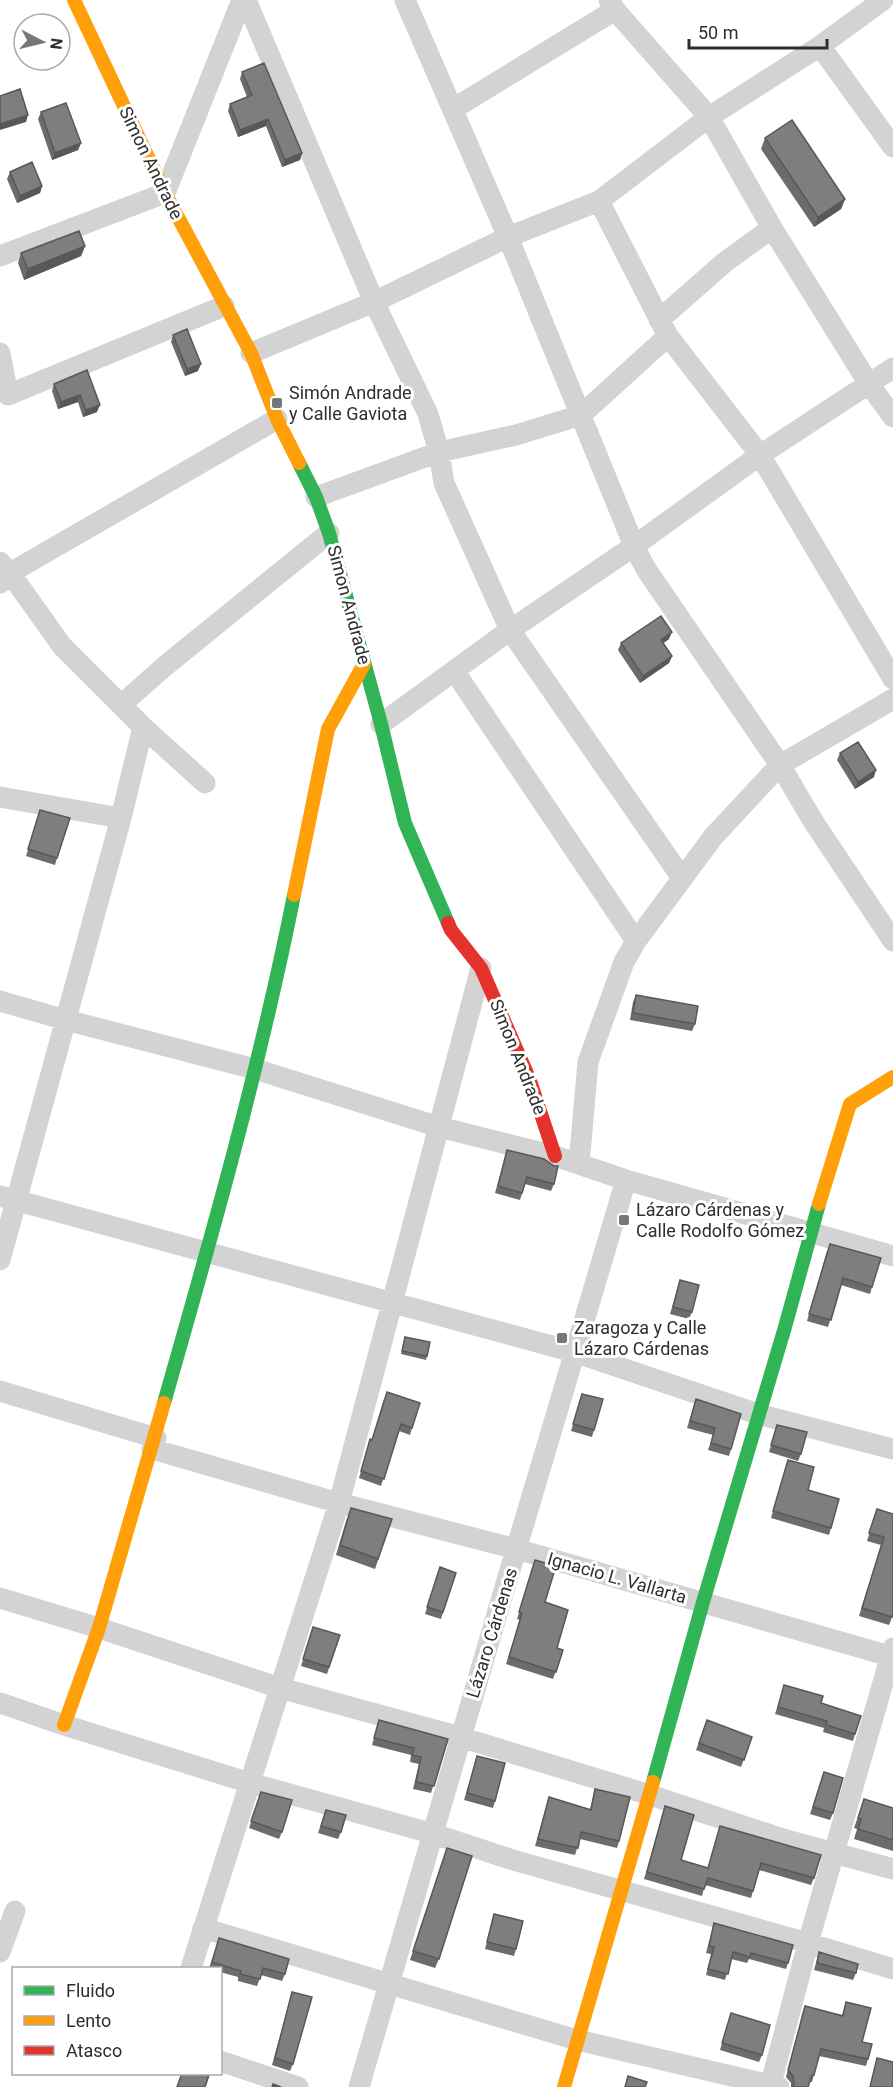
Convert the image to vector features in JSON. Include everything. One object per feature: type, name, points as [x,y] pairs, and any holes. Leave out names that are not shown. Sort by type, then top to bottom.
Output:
[{"type":"street","name":"Simon Andrade","points":[[74,0],[165,193],[250,353],[278,419],[316,497],[329,533],[405,822],[450,930],[482,968],[529,1078],[555,1155]]},
{"type":"street","points":[[0,256],[165,193],[244,0]]},
{"type":"street","points":[[244,0],[374,302],[428,414],[439,452],[444,483],[510,630],[682,878]]},
{"type":"street","points":[[405,0],[508,237],[634,546],[646,569],[780,765],[813,821],[893,941]]},
{"type":"street","points":[[250,353],[374,302],[508,237],[599,201],[709,117],[819,46],[883,0]]},
{"type":"street","points":[[453,110],[612,5],[709,117],[772,228],[869,384],[893,417]]},
{"type":"street","points":[[819,46],[893,147]]},
{"type":"street","points":[[599,201],[664,328],[760,454],[893,679]]},
{"type":"street","points":[[316,497],[439,452],[516,435],[581,415],[725,262],[772,228]]},
{"type":"street","points":[[0,353],[4,396],[224,306]]},
{"type":"street","points":[[381,724],[510,630],[634,546],[760,454],[893,368]]},
{"type":"street","points":[[204,783],[143,727],[62,646],[3,573],[278,419]]},
{"type":"street","points":[[121,705],[165,666],[329,533]]},
{"type":"street","points":[[64,1725],[99,1628],[154,1444],[207,1253],[255,1069],[291,917],[328,729],[364,664]]},
{"type":"street","points":[[455,672],[636,941]]},
{"type":"street","points":[[579,1164],[588,1062],[624,963],[636,941],[713,837],[780,765],[893,699]]},
{"type":"street","points":[[0,1260],[8,1199],[66,1020],[121,819],[143,727]]},
{"type":"street","points":[[0,797],[121,819]]},
{"type":"street","points":[[191,1967],[339,1503],[482,968]]},
{"type":"street","points":[[0,1001],[255,1069],[439,1127],[555,1155],[626,1180],[893,1256]]},
{"type":"street","points":[[564,2087],[650,1795],[703,1602],[785,1328],[810,1232],[850,1104],[893,1077]]},
{"type":"street","name":"Lázaro Cárdenas","points":[[359,2087],[434,1834],[460,1737],[626,1180]]},
{"type":"street","points":[[8,1199],[574,1352],[758,1414],[893,1449]]},
{"type":"street","name":"Ignacio L. Vallarta","points":[[0,1391],[154,1444],[339,1503],[516,1549],[892,1653]]},
{"type":"street","points":[[0,1598],[280,1688],[460,1737],[650,1795],[786,1840],[893,1869]]},
{"type":"street","points":[[203,1928],[390,1982],[577,2040],[773,2086],[808,1943],[892,1653]]},
{"type":"street","points":[[0,1703],[250,1783],[434,1834],[513,1860],[808,1943],[893,1970]]},
{"type":"street","points":[[0,1952],[15,1911]]},
{"type":"street","points":[[222,2062],[298,2087]]},
{"type":"building","points":[[264,63],[302,153],[285,160],[268,119],[240,130],[230,104],[252,95],[242,72]]},
{"type":"building","points":[[20,89],[28,115],[0,124],[0,96]]},
{"type":"building","points":[[66,103],[81,143],[55,153],[41,112]]},
{"type":"building","points":[[792,120],[845,199],[818,217],[765,138]]},
{"type":"building","points":[[32,162],[42,186],[20,196],[10,172]]},
{"type":"building","points":[[79,231],[85,246],[28,269],[21,253]]},
{"type":"building","points":[[187,329],[201,364],[187,369],[173,335]]},
{"type":"building","points":[[87,370],[100,405],[86,410],[80,395],[61,402],[54,384]]},
{"type":"building","points":[[661,616],[672,632],[661,640],[672,656],[643,676],[621,643]]},
{"type":"building","points":[[858,742],[876,770],[858,782],[840,753]]},
{"type":"building","points":[[40,810],[70,818],[57,858],[28,849]]},
{"type":"building","points":[[636,995],[698,1006],[695,1024],[633,1013]]},
{"type":"building","points":[[507,1150],[544,1159],[558,1166],[554,1184],[527,1177],[522,1193],[498,1186]]},
{"type":"building","points":[[830,1244],[881,1258],[872,1287],[843,1278],[831,1320],[809,1314]]},
{"type":"building","points":[[680,1280],[699,1285],[692,1312],[673,1307]]},
{"type":"building","points":[[405,1337],[430,1342],[427,1356],[402,1351]]},
{"type":"building","points":[[387,1392],[420,1403],[412,1428],[401,1424],[384,1479],[361,1471]]},
{"type":"building","points":[[582,1394],[603,1399],[594,1430],[573,1424]]},
{"type":"building","points":[[696,1399],[741,1414],[731,1449],[711,1443],[715,1428],[690,1421]]},
{"type":"building","points":[[777,1425],[807,1432],[801,1454],[771,1445]]},
{"type":"building","points":[[788,1460],[814,1467],[808,1490],[839,1499],[831,1528],[773,1511]]},
{"type":"building","points":[[351,1508],[392,1519],[378,1559],[340,1545]]},
{"type":"building","points":[[877,1509],[893,1514],[892,1617],[862,1608],[884,1537],[869,1533]]},
{"type":"building","points":[[535,1560],[556,1566],[545,1602],[568,1610],[557,1648],[563,1650],[556,1672],[509,1657],[522,1613],[519,1612]]},
{"type":"building","points":[[440,1567],[456,1573],[443,1612],[427,1607]]},
{"type":"building","points":[[313,1627],[340,1635],[329,1667],[303,1659]]},
{"type":"building","points":[[784,1685],[823,1696],[821,1703],[861,1716],[855,1734],[826,1725],[827,1721],[778,1707]]},
{"type":"building","points":[[379,1720],[448,1739],[434,1786],[416,1782],[421,1757],[412,1755],[414,1748],[374,1738]]},
{"type":"building","points":[[707,1720],[752,1737],[744,1760],[699,1743]]},
{"type":"building","points":[[477,1756],[505,1763],[495,1801],[467,1793]]},
{"type":"building","points":[[824,1772],[843,1778],[833,1813],[813,1807]]},
{"type":"building","points":[[595,1789],[630,1797],[619,1841],[581,1832],[578,1848],[538,1839],[549,1797],[591,1810]]},
{"type":"building","points":[[261,1792],[292,1800],[282,1832],[251,1821]]},
{"type":"building","points":[[864,1799],[893,1808],[893,1840],[858,1829],[861,1819],[858,1818]]},
{"type":"building","points":[[665,1806],[694,1815],[681,1860],[708,1868],[720,1826],[821,1855],[814,1878],[761,1863],[753,1891],[708,1878],[704,1889],[647,1872]]},
{"type":"building","points":[[326,1810],[346,1815],[341,1832],[321,1826]]},
{"type":"building","points":[[447,1848],[472,1856],[439,1959],[413,1951]]},
{"type":"building","points":[[494,1914],[523,1921],[516,1949],[487,1942]]},
{"type":"building","points":[[714,1923],[793,1945],[788,1963],[751,1953],[750,1957],[733,1952],[728,1974],[708,1969],[714,1947],[709,1946]]},
{"type":"building","points":[[219,1938],[289,1959],[285,1974],[263,1968],[260,1979],[240,1974],[241,1971],[212,1962]]},
{"type":"building","points":[[819,1952],[858,1964],[856,1973],[817,1963]]},
{"type":"building","points":[[292,1992],[312,1997],[293,2064],[275,2058]]},
{"type":"building","points":[[846,2002],[871,2008],[862,2042],[872,2044],[868,2059],[821,2049],[808,2087],[792,2087],[793,2076],[788,2070],[805,2006],[843,2016]]},
{"type":"building","points":[[731,2013],[770,2025],[762,2055],[722,2043]]},
{"type":"building","points":[[877,2058],[893,2062],[893,2087],[870,2087]]},
{"type":"building","points":[[181,2075],[209,2075],[205,2087],[177,2087]]},
{"type":"building","points":[[628,2076],[647,2082],[645,2087],[625,2087]]},
{"type":"traffic: fast","points":[[299,463],[316,497],[329,533],[381,724],[405,823],[448,923]]},
{"type":"traffic: fast","points":[[164,1403],[251,1087],[294,895]]},
{"type":"traffic: fast","points":[[653,1782],[819,1204]]},
{"type":"traffic: slow","points":[[74,0],[165,193],[251,353],[277,419],[299,463]]},
{"type":"traffic: slow","points":[[294,895],[328,729],[364,664]]},
{"type":"traffic: slow","points":[[819,1204],[850,1104],[893,1077]]},
{"type":"traffic: slow","points":[[64,1725],[99,1628],[164,1403]]},
{"type":"traffic: slow","points":[[564,2087],[653,1782]]},
{"type":"traffic: jam","points":[[448,923],[481,968],[529,1078],[555,1156]]},
{"type":"place","name":"Simón Andrade y Calle Gaviota","points":[[277,403]]},
{"type":"place","name":"Lázaro Cárdenas y Calle Rodolfo Gómez","points":[[624,1220]]},
{"type":"place","name":"Zaragoza y Calle Lázaro Cárdenas","points":[[562,1338]]}]
